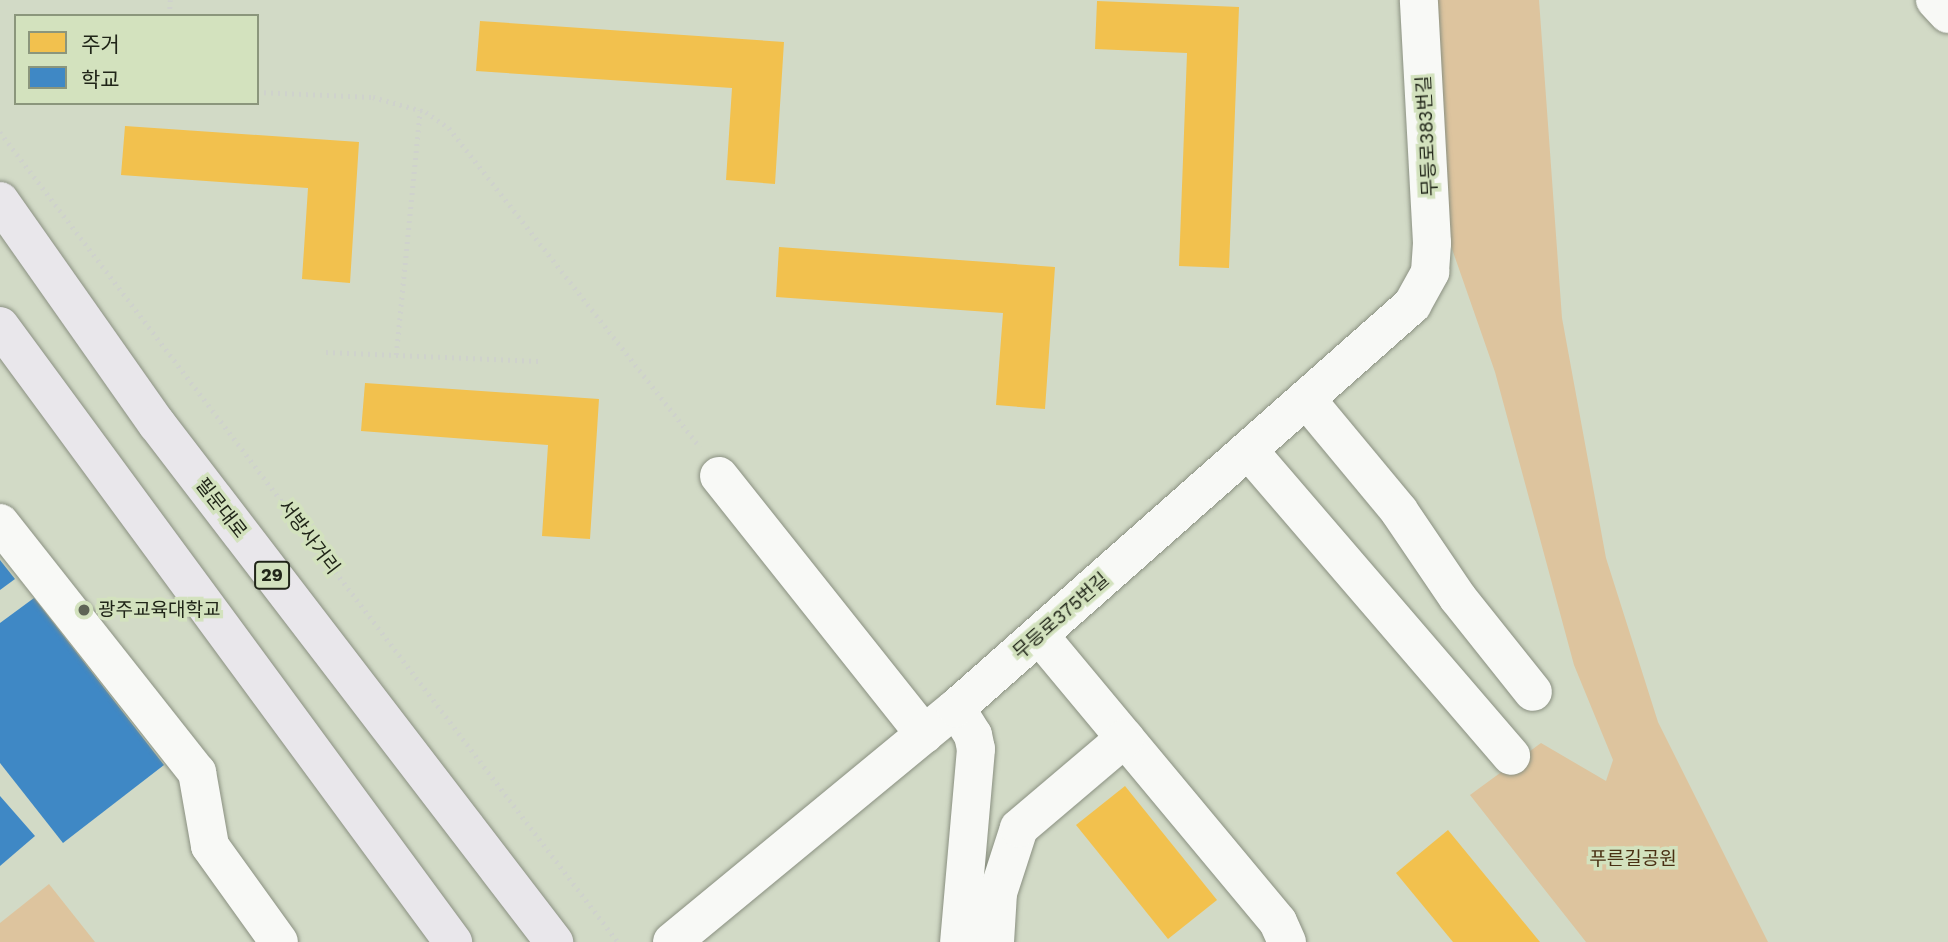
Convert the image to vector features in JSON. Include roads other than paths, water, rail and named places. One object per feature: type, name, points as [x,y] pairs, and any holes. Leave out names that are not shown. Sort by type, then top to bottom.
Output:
[{"type":"main road","name":"필문대로","points":[[0,201],[156,424],[554,942]]},
{"type":"main road","points":[[0,326],[453,942]]},
{"type":"street","name":"무등로383번길","points":[[1419,0],[1430,272]]},
{"type":"street","points":[[1935,0],[1948,15]]},
{"type":"street","name":"무등로375번길","points":[[672,942],[956,708],[1307,400],[1412,305],[1430,272]]},
{"type":"street","points":[[1307,400],[1399,511],[1458,598],[1533,692]]},
{"type":"street","points":[[1249,451],[1511,756]]},
{"type":"street","points":[[719,476],[924,734]]},
{"type":"street","points":[[0,523],[197,772],[210,846],[279,942]]},
{"type":"street","points":[[1039,635],[1278,922],[1287,942]]},
{"type":"street","points":[[956,708],[973,735],[975,748],[959,942]]},
{"type":"street","points":[[995,942],[999,893],[1019,828],[1125,738]]},
{"type":"place","name":"광주교육대학교","points":[[84,610]]},
{"type":"park label","name":"푸른길공원","points":[[1633,859]]}]
